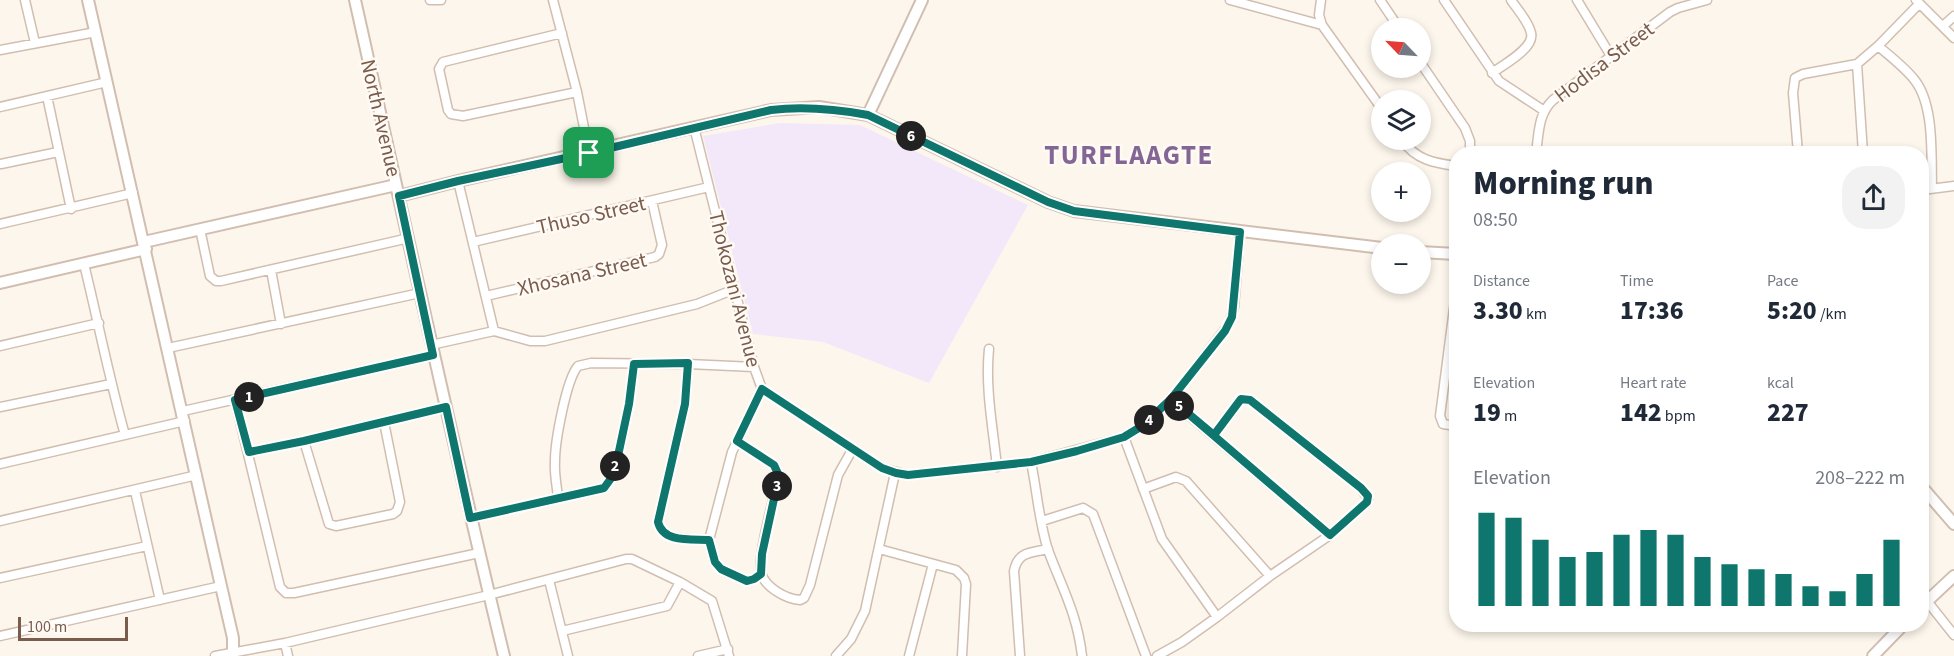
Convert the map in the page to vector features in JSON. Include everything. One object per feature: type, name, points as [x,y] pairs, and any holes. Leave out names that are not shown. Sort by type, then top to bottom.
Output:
[{"type":"street","points":[[25,0],[35,43]]},
{"type":"street","points":[[88,0],[184,416],[233,638],[233,654]]},
{"type":"street","name":"North Avenue","points":[[355,0],[470,518],[504,656]]},
{"type":"street","points":[[430,0],[441,0]]},
{"type":"street","points":[[553,0],[577,92],[589,153]]},
{"type":"street","points":[[1230,0],[1322,25]]},
{"type":"street","points":[[1321,0],[1319,15],[1322,25],[1371,94]]},
{"type":"street","points":[[1380,0],[1392,18]]},
{"type":"street","points":[[1444,0],[1492,73],[1507,88],[1543,110]]},
{"type":"street","points":[[1492,73],[1526,48],[1531,41],[1531,30],[1511,0]]},
{"type":"street","points":[[1590,0],[1579,3],[1611,56]]},
{"type":"street","name":"Hodisa Street","points":[[1537,146],[1543,110],[1553,100],[1683,3],[1707,0]]},
{"type":"street","points":[[1797,146],[1793,85],[1795,78],[1803,74],[1857,64],[1878,46],[1917,2],[1954,38]]},
{"type":"street","points":[[868,115],[921,4]]},
{"type":"street","points":[[1943,26],[1954,15]]},
{"type":"street","points":[[0,50],[96,32]]},
{"type":"street","points":[[562,33],[443,62],[439,69],[448,110],[451,114],[463,116],[577,92]]},
{"type":"street","points":[[1878,46],[1914,78],[1923,94],[1928,112],[1932,188]]},
{"type":"street","points":[[1857,64],[1863,146]]},
{"type":"street","points":[[1431,78],[1465,128],[1470,146]]},
{"type":"street","points":[[0,107],[107,82]]},
{"type":"street","points":[[47,96],[71,209]]},
{"type":"street","points":[[0,283],[84,264],[200,228],[398,190],[458,181],[771,110],[819,107],[868,115],[1048,202],[1074,211],[1371,247]]},
{"type":"street","name":"Thokozani Avenue","points":[[694,128],[754,367],[762,389],[852,450],[882,468],[896,473],[908,475],[1031,462],[1124,437],[1142,426],[1171,399],[1225,331],[1232,317],[1240,232]]},
{"type":"street","points":[[1411,150],[1423,159],[1449,165]]},
{"type":"street","points":[[1,164],[58,152]]},
{"type":"street","points":[[458,181],[494,331]]},
{"type":"street","points":[[1929,189],[1954,186]]},
{"type":"street","name":"Thuso Street","points":[[473,242],[709,187]]},
{"type":"street","points":[[0,224],[133,193]]},
{"type":"street","name":"Xhosana Street","points":[[486,296],[655,257],[659,254],[662,245],[652,201]]},
{"type":"street","points":[[200,228],[212,279],[221,281],[409,238]]},
{"type":"street","points":[[1431,253],[1449,254]]},
{"type":"street","points":[[84,264],[125,435]]},
{"type":"street","points":[[271,270],[281,324]]},
{"type":"street","points":[[0,464],[125,435],[235,400],[432,350],[494,331],[530,340],[545,340],[697,304],[735,289]]},
{"type":"street","points":[[168,348],[420,293]]},
{"type":"street","points":[[0,346],[99,323]]},
{"type":"street","points":[[989,349],[987,364],[997,466]]},
{"type":"street","points":[[1449,351],[1440,420],[1443,424],[1449,425]]},
{"type":"street","points":[[688,363],[685,404],[658,522],[660,530],[666,535],[678,539],[709,540]]},
{"type":"street","points":[[558,498],[555,459],[573,372],[584,364],[688,363],[754,367]]},
{"type":"street","points":[[470,518],[604,488],[612,477],[629,404],[634,364]]},
{"type":"street","points":[[0,407],[111,384]]},
{"type":"street","points":[[761,574],[747,581],[721,569],[715,562],[709,540],[726,469],[762,389]]},
{"type":"street","points":[[1171,399],[1330,535]]},
{"type":"street","points":[[1157,656],[1217,618],[1270,576],[1330,535],[1367,502],[1368,496],[1361,488],[1250,400],[1241,399],[1214,435]]},
{"type":"street","points":[[235,400],[280,587],[286,593],[479,553]]},
{"type":"street","points":[[249,452],[446,407]]},
{"type":"street","points":[[304,441],[329,524],[336,526],[393,513],[397,511],[399,502],[384,422]]},
{"type":"street","points":[[1124,437],[1162,539],[1217,618]]},
{"type":"street","points":[[737,441],[778,469],[779,476],[762,554],[761,574],[766,583],[774,589],[796,600],[804,598],[810,585],[838,475],[852,450]]},
{"type":"street","points":[[1031,462],[1048,549],[1072,608],[1082,656]]},
{"type":"street","points":[[836,656],[852,639],[863,618],[896,473]]},
{"type":"street","points":[[0,521],[197,475]]},
{"type":"street","points":[[1143,489],[1170,477],[1186,482],[1270,576]]},
{"type":"street","points":[[135,491],[160,600]]},
{"type":"street","points":[[1929,495],[1954,524]]},
{"type":"street","points":[[1042,521],[1078,509],[1087,509],[1093,514],[1146,656]]},
{"type":"street","points":[[0,578],[147,546]]},
{"type":"street","points":[[879,549],[956,570],[964,578],[966,584],[962,656]]},
{"type":"street","points":[[1020,656],[1014,571],[1020,557],[1048,549]]},
{"type":"street","points":[[215,656],[285,643],[632,559],[680,582],[712,601],[729,653],[698,656]]},
{"type":"street","points":[[909,656],[933,564]]},
{"type":"street","points":[[1929,599],[1954,576]]},
{"type":"street","points":[[549,579],[568,656]]},
{"type":"street","points":[[562,631],[667,606],[680,582]]},
{"type":"street","points":[[0,636],[221,586]]},
{"type":"street","points":[[1929,609],[1954,635]]},
{"type":"street","points":[[1873,656],[1896,632]]},
{"type":"street","points":[[285,643],[288,656]]},
{"type":"shaded area","points":[[780,123],[860,125],[1028,205],[929,383],[823,342],[753,334],[703,136]]},
{"type":"district","name":"TURFLAAGTE","points":[[1129,155]]},
{"type":"route","points":[[589,153],[399,196],[433,355],[235,400],[249,452],[446,407],[470,518],[604,488],[615,470],[629,404],[634,364],[688,363],[685,404],[658,522],[660,530],[678,539],[709,540],[715,562],[721,569],[747,581],[761,574],[762,554],[779,476],[778,469],[774,465],[737,441],[762,389],[882,468],[908,475],[1031,462],[1077,451],[1124,437],[1142,426],[1171,399],[1214,435],[1236,404],[1241,399],[1245,399],[1257,404],[1361,488],[1368,496],[1367,502],[1330,535],[1171,399],[1225,331],[1232,317],[1240,232],[1074,211],[1048,202],[868,115],[819,107],[771,110],[589,153]]}]
